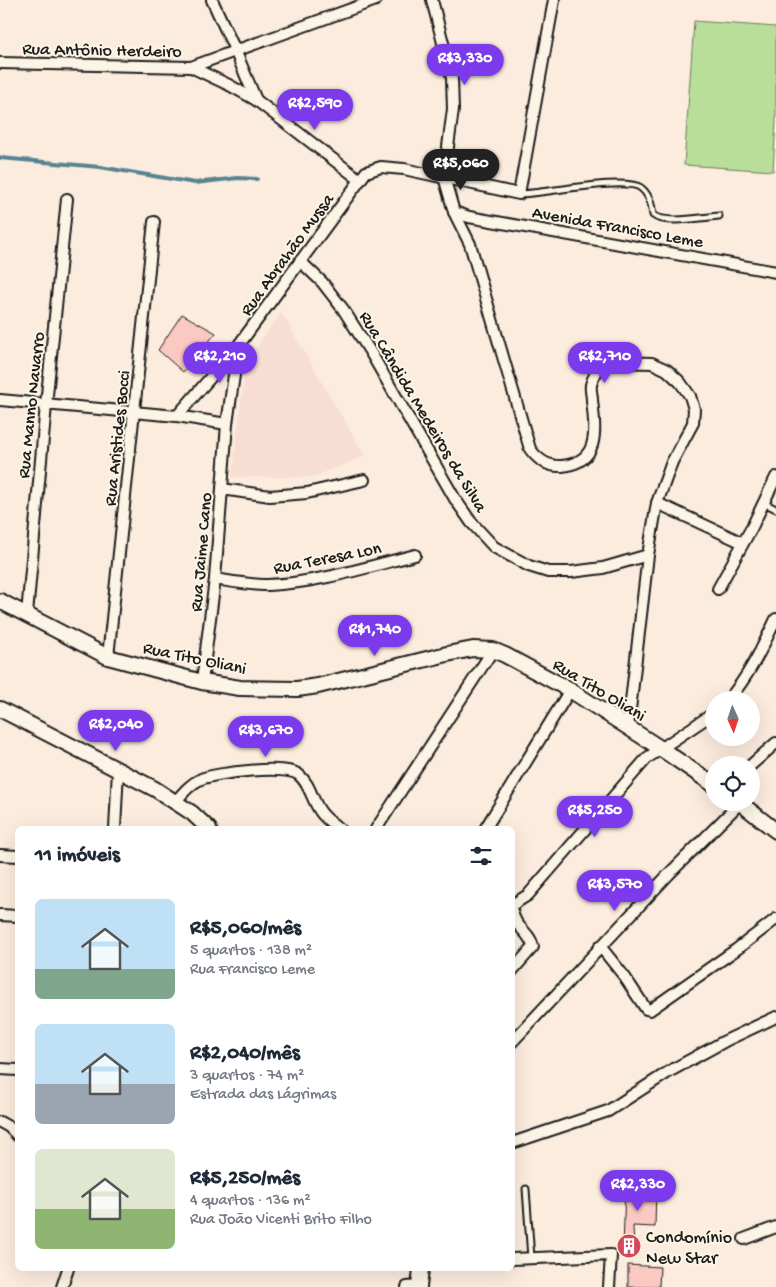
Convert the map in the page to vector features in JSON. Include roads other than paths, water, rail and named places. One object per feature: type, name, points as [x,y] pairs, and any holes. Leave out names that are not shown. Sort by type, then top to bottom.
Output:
[{"type":"street","points":[[212,0],[256,100],[360,180],[366,172],[387,166],[519,194],[554,0]]},
{"type":"street","points":[[190,67],[376,0]]},
{"type":"street","points":[[432,0],[452,78],[453,109],[444,177],[454,212],[470,244],[530,450],[536,457],[555,466],[568,465],[588,456],[593,445],[594,428],[591,384],[599,368],[612,362],[652,363],[667,370],[680,382],[690,396],[694,409],[693,423],[672,462],[657,503],[648,555],[628,727]]},
{"type":"street","name":"Rua Antônio Herdeiro","points":[[0,64],[190,67],[229,84],[256,100]]},
{"type":"street","name":"Rua Abrahão Mussa","points":[[177,416],[238,346],[360,180]]},
{"type":"street","name":"Rua Manno Navarro","points":[[27,614],[67,199]]},
{"type":"street","name":"Avenida Francisco Leme","points":[[454,212],[469,217],[776,272]]},
{"type":"street","name":"Rua Aristides Bocci","points":[[108,657],[154,222]]},
{"type":"street","name":"Rua Cândida Medeiros da Silva","points":[[300,261],[322,282],[343,310],[371,353],[455,499],[471,522],[494,547],[529,566],[548,572],[571,572],[603,568],[648,555]]},
{"type":"street","name":"Rua Jaime Cano","points":[[202,682],[215,579],[227,424],[238,346]]},
{"type":"street","points":[[0,400],[177,416],[227,424]]},
{"type":"street","points":[[718,589],[776,477]]},
{"type":"street","points":[[222,489],[270,496],[307,493],[364,480]]},
{"type":"street","points":[[657,503],[742,543]]},
{"type":"street","name":"Rua Teresa Lon","points":[[215,579],[242,584],[268,585],[291,583],[321,578],[415,555]]},
{"type":"street","name":"Rua Tito Oliani","points":[[0,601],[108,657],[202,682],[240,688],[297,689],[318,686],[446,654],[473,649],[493,650],[570,690],[705,779]]},
{"type":"street","points":[[736,691],[760,653],[776,619]]},
{"type":"street","points":[[378,826],[493,650]]},
{"type":"street","points":[[487,826],[570,690]]},
{"type":"street","points":[[0,709],[118,769],[192,813],[206,826]]},
{"type":"street","points":[[515,903],[528,895],[647,758],[705,719]]},
{"type":"street","points":[[760,757],[776,743]]},
{"type":"street","points":[[115,826],[118,769]]},
{"type":"street","points":[[175,802],[195,782],[203,778],[248,771],[284,769],[298,774],[303,779],[320,812],[336,826]]},
{"type":"street","points":[[515,1039],[600,946],[731,811]]},
{"type":"street","points":[[750,811],[776,831]]},
{"type":"street","points":[[0,855],[15,856]]},
{"type":"street","points":[[0,916],[15,916]]},
{"type":"street","points":[[600,946],[624,976],[646,1009],[650,1010],[776,919]]},
{"type":"street","points":[[515,921],[532,940],[533,947],[515,968]]},
{"type":"street","points":[[515,1142],[608,1111],[670,1071],[725,1041],[776,1017]]},
{"type":"street","points":[[0,1069],[15,1070]]},
{"type":"street","points":[[0,1122],[15,1133]]},
{"type":"street","points":[[744,1239],[776,1227]]},
{"type":"street","points":[[515,1259],[612,1255],[609,1287]]},
{"type":"street","points":[[62,1287],[67,1271]]},
{"type":"street","points":[[415,1287],[420,1271]]},
{"type":"lane","points":[[519,194],[613,184],[632,184],[641,188],[652,204],[653,216],[657,219],[670,220],[719,216]]},
{"type":"lane","points":[[764,503],[776,509]]},
{"type":"lane","points":[[526,1189],[531,1258]]},
{"type":"waterway","points":[[0,158],[100,167],[195,183],[238,178],[257,179]]},
{"type":"place","name":"Condomínio New Star","points":[[629,1246]]}]
